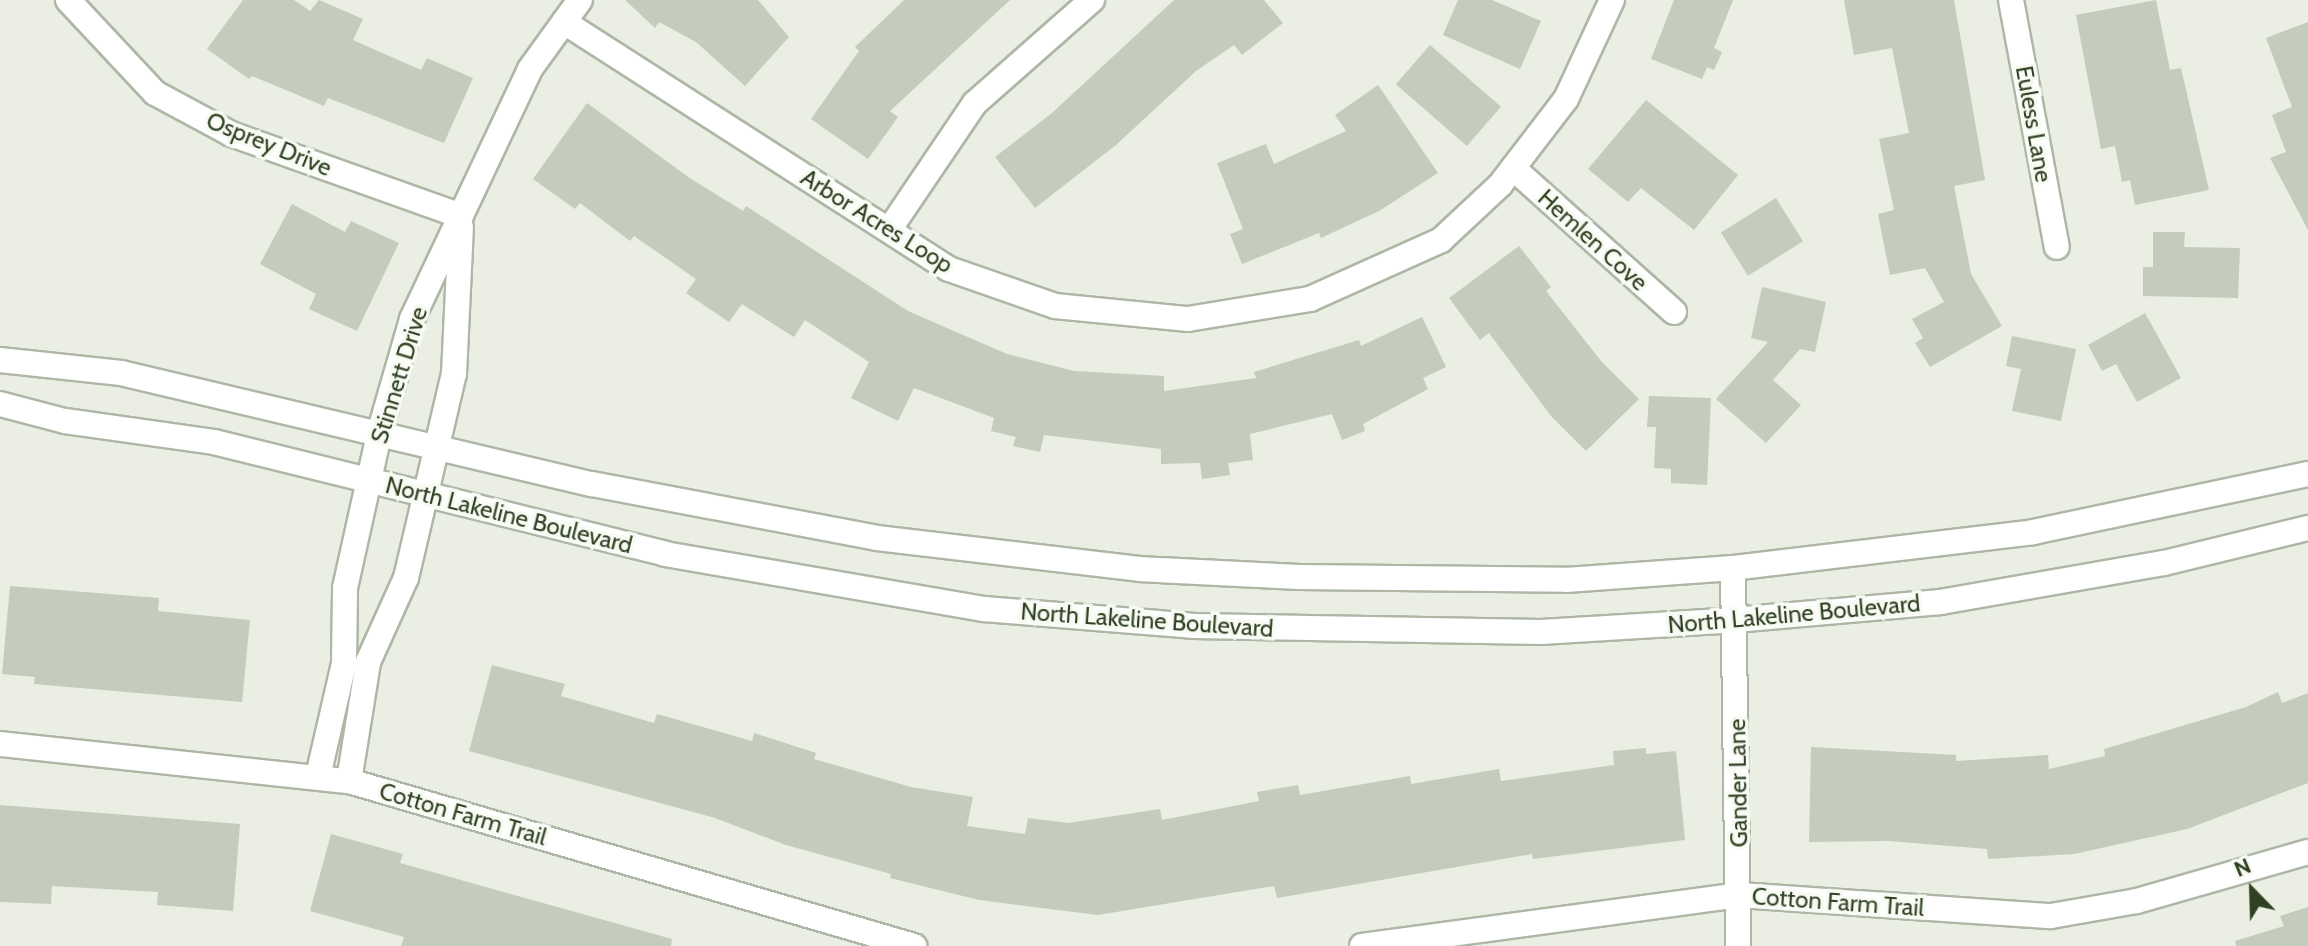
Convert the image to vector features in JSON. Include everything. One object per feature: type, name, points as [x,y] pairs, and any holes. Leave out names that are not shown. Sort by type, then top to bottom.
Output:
[{"type":"street","name":"Osprey Drive","points":[[68,0],[155,93],[231,134],[461,216]]},
{"type":"street","name":"Stinnett Drive","points":[[318,776],[344,663],[345,588],[380,430],[412,319],[530,69],[580,0]]},
{"type":"street","points":[[889,230],[975,103],[1092,0]]},
{"type":"street","name":"Arbor Acres Loop","points":[[564,22],[949,269],[1055,306],[1188,319],[1310,299],[1441,240],[1513,168],[1566,99],[1612,0]]},
{"type":"street","name":"Euless Lane","points":[[2011,0],[2057,247]]},
{"type":"street","name":"Hemlen Cove","points":[[1513,168],[1674,312]]},
{"type":"street","name":"Stinnett Drive","points":[[349,781],[368,662],[406,578],[454,374],[461,216]]},
{"type":"street","name":"North Lakeline Boulevard","points":[[0,360],[121,373],[380,430],[607,487],[877,538],[1034,559],[1299,577],[1566,580],[1733,568],[2033,532],[2308,474]]},
{"type":"street","name":"North Lakeline Boulevard","points":[[0,404],[65,421],[214,442],[665,554],[984,609],[1194,626],[1394,633],[1541,632],[1735,620],[1940,602],[2164,563],[2308,528]]},
{"type":"street","name":"Gander Lane","points":[[1733,568],[1738,946]]},
{"type":"street","name":"Cotton Farm Trail","points":[[0,744],[349,781],[914,946]]},
{"type":"street","name":"Cotton Farm Trail","points":[[1362,946],[1739,895],[2051,916],[2137,901],[2308,852]]},
{"type":"building","points":[[243,0],[294,0],[310,11],[319,0],[363,19],[353,40],[421,70],[427,58],[473,78],[444,143],[328,98],[324,106],[252,76],[249,79],[207,49]]},
{"type":"building","points":[[625,0],[758,0],[789,37],[745,86],[696,42],[659,22],[655,28]]},
{"type":"building","points":[[904,0],[1010,0],[890,111],[898,117],[868,159],[811,119],[859,51],[855,47]]},
{"type":"building","points":[[1174,0],[1264,0],[1283,23],[1242,55],[1234,45],[1196,71],[1116,145],[1035,208],[995,157],[1052,113]]},
{"type":"building","points":[[1458,0],[1492,0],[1541,21],[1520,69],[1443,35]]},
{"type":"building","points":[[1674,0],[1733,0],[1714,48],[1722,52],[1714,70],[1707,67],[1702,79],[1651,59]]},
{"type":"building","points":[[1844,0],[1954,0],[1985,180],[1954,186],[1971,274],[2002,326],[1930,367],[1915,343],[1923,338],[1912,319],[1944,302],[1925,268],[1890,275],[1878,214],[1894,210],[1879,139],[1909,133],[1892,48],[1854,55]]},
{"type":"building","points":[[2156,0],[2170,70],[2181,68],[2209,190],[2135,205],[2130,180],[2122,182],[2115,146],[2101,149],[2076,15]]},
{"type":"building","points":[[2308,22],[2308,230],[2270,158],[2286,152],[2272,115],[2292,107],[2266,38]]},
{"type":"building","points":[[1430,45],[1501,107],[1467,146],[1396,84]]},
{"type":"building","points":[[1378,85],[1438,173],[1379,211],[1321,238],[1319,233],[1242,264],[1230,234],[1243,229],[1217,163],[1266,144],[1274,164],[1346,131],[1335,115]]},
{"type":"building","points":[[1646,100],[1738,175],[1694,230],[1641,188],[1628,202],[1588,169]]},
{"type":"building","points":[[587,103],[691,179],[743,211],[746,206],[908,311],[1007,354],[1074,371],[1164,376],[1164,391],[1256,378],[1254,372],[1359,340],[1361,346],[1422,317],[1446,367],[1423,378],[1428,389],[1363,424],[1365,431],[1342,440],[1332,414],[1250,434],[1253,460],[1228,463],[1230,475],[1202,479],[1200,463],[1161,464],[1161,449],[1044,435],[1040,452],[1013,446],[1016,437],[991,431],[994,418],[914,388],[898,421],[851,398],[869,362],[805,320],[794,337],[742,304],[729,322],[686,293],[696,279],[634,236],[630,241],[580,203],[575,209],[533,179]]},
{"type":"building","points":[[1776,198],[1803,241],[1748,276],[1721,232]]},
{"type":"building","points":[[292,204],[345,232],[351,221],[399,243],[357,331],[309,309],[316,294],[260,264]]},
{"type":"building","points":[[2153,232],[2185,232],[2184,247],[2240,248],[2238,298],[2143,296],[2143,267],[2153,267]]},
{"type":"building","points":[[1519,246],[1551,287],[1546,291],[1601,361],[1639,399],[1586,451],[1551,416],[1489,333],[1480,340],[1449,298]]},
{"type":"building","points":[[1762,287],[1826,302],[1815,352],[1800,349],[1773,380],[1801,405],[1766,443],[1716,399],[1768,342],[1751,338]]},
{"type":"building","points":[[2145,313],[2181,378],[2137,402],[2116,364],[2102,371],[2088,345]]},
{"type":"building","points":[[2012,336],[2076,349],[2061,421],[2012,411],[2021,369],[2006,366]]},
{"type":"building","points":[[1649,396],[1711,398],[1707,485],[1671,483],[1671,469],[1654,468],[1656,427],[1647,427]]},
{"type":"building","points":[[10,586],[159,598],[158,611],[250,620],[242,702],[34,684],[35,677],[2,674]]},
{"type":"building","points":[[492,665],[565,684],[561,696],[654,723],[657,714],[752,741],[754,733],[816,753],[814,759],[911,787],[973,797],[967,826],[1025,834],[1028,818],[1068,823],[1160,809],[1162,820],[1259,801],[1257,792],[1298,785],[1300,795],[1410,776],[1411,784],[1499,769],[1501,781],[1614,765],[1613,751],[1646,748],[1646,754],[1676,751],[1685,840],[1533,859],[1532,854],[1277,898],[1274,886],[1098,915],[979,900],[890,878],[891,874],[786,845],[715,818],[469,751]]},
{"type":"building","points":[[2278,692],[2282,703],[2308,693],[2308,783],[2187,829],[2074,854],[1988,859],[1987,849],[1889,841],[1809,842],[1811,747],[1956,755],[1956,761],[2048,755],[2049,769],[2105,756],[2104,749],[2246,707]]},
{"type":"building","points":[[0,805],[240,824],[233,911],[157,905],[158,892],[52,886],[51,904],[0,902]]},
{"type":"building","points":[[331,834],[403,854],[400,863],[672,939],[671,946],[401,946],[404,937],[310,911]]},
{"type":"building","points":[[2308,907],[2308,946],[2236,946],[2235,941],[2284,926],[2280,916]]}]
